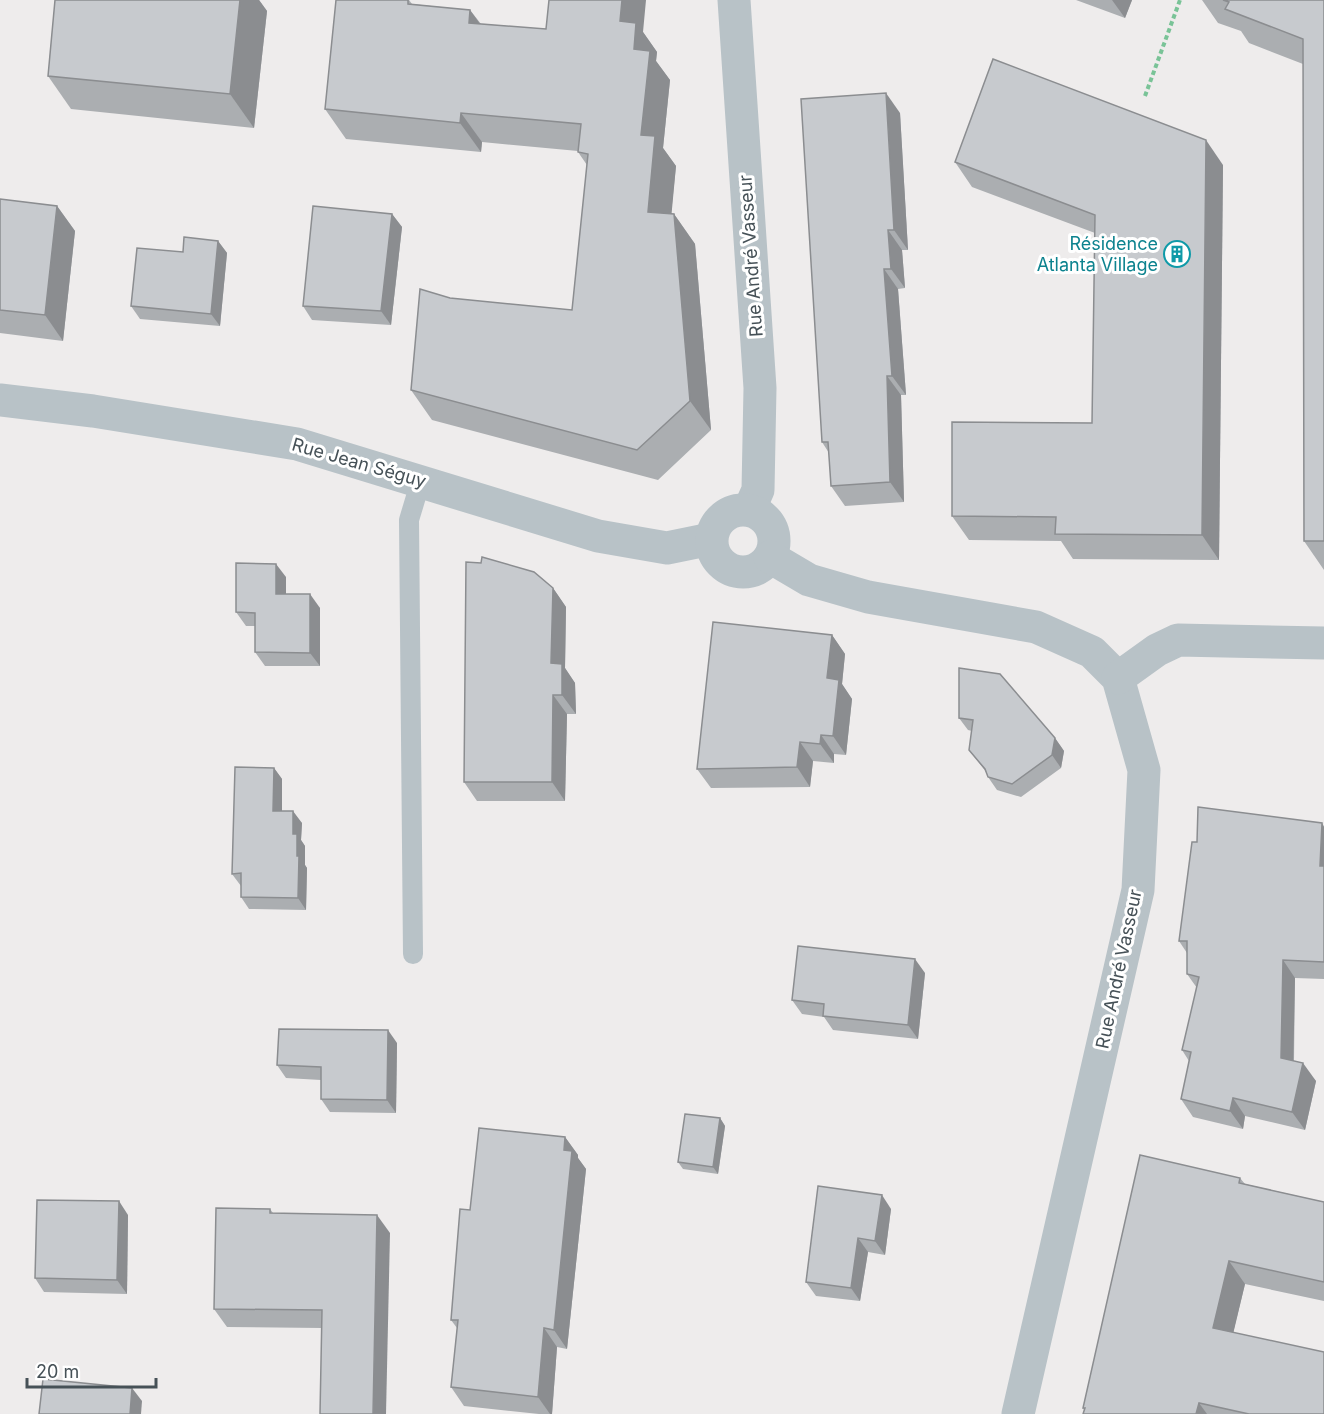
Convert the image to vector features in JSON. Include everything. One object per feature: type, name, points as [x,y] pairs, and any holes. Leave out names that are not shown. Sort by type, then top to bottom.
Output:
[{"type":"street","name":"Rue André Vasseur","points":[[734,0],[760,388],[758,490],[749,510]]},
{"type":"street","name":"Rue Jean Séguy","points":[[0,400],[93,411],[297,444],[421,480],[598,536],[667,548],[711,539]]},
{"type":"street","points":[[738,509],[749,510],[758,513],[772,528],[775,538],[770,557],[754,571],[733,571],[716,559],[711,539],[719,519],[738,509]]},
{"type":"street","name":"Rue André Vasseur","points":[[770,557],[809,580],[868,597],[1036,627],[1092,652],[1118,678],[1144,770],[1138,890],[1018,1414]]},
{"type":"street","points":[[1118,678],[1157,650],[1178,640],[1324,643]]},
{"type":"lane","points":[[413,954],[409,520],[421,480]]},
{"type":"path","points":[[1145,96],[1180,0]]},
{"type":"building","points":[[55,0],[240,0],[230,94],[48,76]]},
{"type":"building","points":[[336,0],[408,0],[408,4],[470,10],[469,23],[546,29],[549,0],[622,0],[620,21],[636,23],[634,49],[650,51],[641,135],[655,136],[648,212],[674,214],[690,401],[637,450],[411,390],[420,289],[450,298],[572,310],[588,154],[578,152],[581,124],[461,113],[460,123],[325,109]]},
{"type":"building","points":[[1223,0],[1324,0],[1324,541],[1304,541],[1303,39],[1225,9],[1229,2]]},
{"type":"building","points":[[993,59],[1206,140],[1202,535],[1055,534],[1056,517],[952,516],[952,422],[1092,423],[1095,215],[955,162]]},
{"type":"building","points":[[886,93],[894,230],[888,230],[891,269],[884,269],[892,376],[887,376],[890,482],[831,486],[828,442],[822,442],[801,99]]},
{"type":"building","points":[[0,199],[57,206],[45,315],[0,310]]},
{"type":"building","points":[[313,206],[392,214],[381,311],[303,306]]},
{"type":"building","points":[[184,237],[218,241],[211,314],[131,306],[137,248],[183,252]]},
{"type":"building","points":[[482,557],[534,572],[553,588],[551,663],[562,664],[562,695],[553,695],[552,782],[464,782],[466,562],[481,563]]},
{"type":"building","points":[[236,563],[276,564],[276,594],[310,594],[310,653],[255,652],[255,613],[236,612]]},
{"type":"building","points":[[713,622],[832,635],[827,678],[839,680],[833,736],[821,735],[820,744],[800,742],[797,767],[697,769]]},
{"type":"building","points":[[959,668],[1000,674],[1055,738],[1052,755],[1012,784],[988,777],[985,769],[969,750],[973,720],[959,718]]},
{"type":"building","points":[[235,767],[274,768],[273,811],[293,811],[293,834],[297,834],[297,856],[299,856],[298,898],[241,897],[241,873],[232,874]]},
{"type":"building","points":[[1198,807],[1322,823],[1320,866],[1324,866],[1324,962],[1283,960],[1281,1058],[1303,1063],[1292,1112],[1233,1098],[1230,1111],[1181,1099],[1191,1052],[1182,1050],[1199,977],[1187,974],[1187,941],[1179,941],[1192,842],[1197,842]]},
{"type":"building","points":[[798,946],[915,959],[908,1025],[823,1016],[824,1004],[792,1000]]},
{"type":"building","points":[[279,1029],[388,1030],[387,1100],[321,1099],[321,1067],[277,1065]]},
{"type":"building","points":[[685,1114],[720,1118],[713,1167],[678,1162]]},
{"type":"building","points":[[479,1128],[565,1137],[564,1150],[572,1151],[554,1330],[544,1328],[538,1397],[451,1387],[458,1320],[451,1320],[460,1209],[470,1210]]},
{"type":"building","points":[[1140,1155],[1240,1178],[1239,1183],[1324,1202],[1324,1282],[1229,1261],[1213,1328],[1324,1352],[1324,1414],[1249,1414],[1199,1403],[1196,1414],[1083,1414]]},
{"type":"building","points":[[818,1186],[882,1195],[875,1241],[858,1238],[851,1288],[806,1282]]},
{"type":"building","points":[[37,1200],[119,1201],[117,1280],[35,1278]]},
{"type":"building","points":[[216,1208],[270,1209],[270,1213],[377,1215],[373,1414],[320,1414],[322,1310],[214,1309]]},
{"type":"building","points":[[43,1379],[132,1388],[130,1414],[39,1414]]},
{"type":"place","name":"Résidence Atlanta Village","points":[[1177,254]]}]
